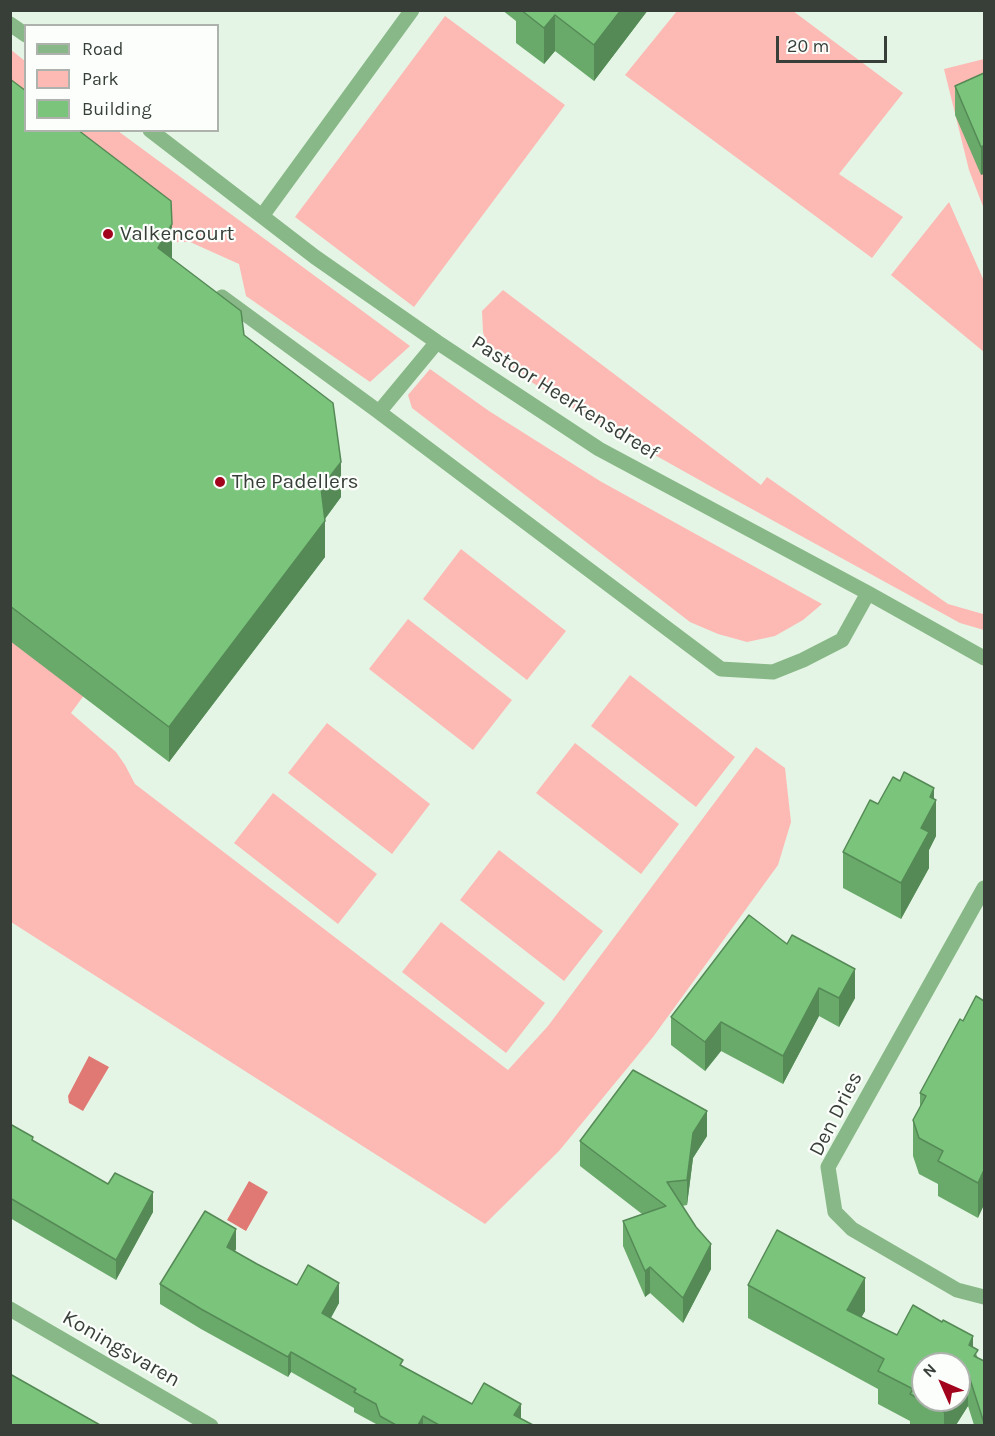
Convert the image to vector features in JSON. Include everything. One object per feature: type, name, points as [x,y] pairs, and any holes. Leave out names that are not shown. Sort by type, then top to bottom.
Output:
[{"type":"street","points":[[262,216],[412,10]]},
{"type":"street","points":[[10,24],[24,34]]},
{"type":"street","name":"Pastoor Heerkensdreef","points":[[153,132],[315,257],[599,450],[868,593],[984,658]]},
{"type":"street","points":[[209,287],[721,669],[773,672],[813,655],[842,639],[868,593]]},
{"type":"street","points":[[379,412],[438,342]]},
{"type":"street","name":"Den Dries","points":[[984,888],[828,1167],[835,1212],[852,1229],[957,1290],[984,1297]]},
{"type":"street","name":"Koningsvaren","points":[[10,1309],[211,1425]]},
{"type":"green space","points":[[677,11],[793,11],[903,93],[839,174],[903,217],[872,258],[625,75]]},
{"type":"green space","points":[[445,16],[565,105],[414,307],[295,217]]},
{"type":"green space","points":[[10,49],[24,60],[24,132],[119,132],[410,346],[370,382],[246,296],[239,264],[190,242],[153,242],[11,127]]},
{"type":"green space","points":[[984,59],[984,209],[969,170],[944,69]]},
{"type":"green space","points":[[949,202],[984,281],[984,352],[891,275]]},
{"type":"green space","points":[[503,290],[761,485],[767,477],[948,604],[984,613],[984,630],[960,623],[719,491],[587,417],[490,356],[483,332],[482,311]]},
{"type":"green space","points":[[430,369],[489,411],[600,481],[822,604],[803,620],[775,636],[747,642],[718,634],[690,622],[412,408],[408,395]]},
{"type":"green space","points":[[461,549],[566,631],[527,680],[423,599]]},
{"type":"green space","points":[[408,619],[512,700],[473,750],[369,669]]},
{"type":"green space","points":[[10,637],[85,694],[71,713],[116,752],[135,784],[508,1070],[548,1026],[756,747],[785,768],[791,822],[778,865],[653,1037],[559,1151],[485,1224],[11,922]]},
{"type":"green space","points":[[630,675],[735,757],[696,807],[591,726]]},
{"type":"green space","points":[[327,723],[430,804],[392,854],[288,773]]},
{"type":"green space","points":[[575,743],[679,824],[641,874],[536,793]]},
{"type":"green space","points":[[273,793],[377,874],[338,924],[234,843]]},
{"type":"green space","points":[[499,850],[603,931],[564,981],[460,900]]},
{"type":"green space","points":[[441,922],[545,1003],[506,1053],[402,972]]},
{"type":"shaded area","points":[[89,1056],[109,1067],[83,1111],[69,1103],[68,1096]]},
{"type":"shaded area","points":[[249,1181],[268,1192],[246,1231],[227,1220]]},
{"type":"building","points":[[521,10],[621,10],[594,45],[555,15],[544,28]]},
{"type":"building","points":[[984,73],[984,145],[981,147],[955,86]]},
{"type":"building","points":[[10,79],[24,90],[24,132],[81,132],[171,201],[172,224],[158,248],[241,311],[244,335],[333,403],[341,462],[321,488],[325,521],[169,727],[10,606]]},
{"type":"building","points":[[904,772],[934,788],[930,797],[936,800],[921,828],[929,832],[901,883],[843,852],[870,800],[878,804],[893,777],[900,781]]},
{"type":"building","points":[[749,915],[787,944],[792,935],[855,969],[839,998],[819,988],[783,1056],[721,1022],[705,1042],[671,1017]]},
{"type":"building","points":[[976,996],[984,1001],[984,1170],[978,1183],[938,1161],[943,1151],[919,1138],[913,1120],[926,1096],[920,1093],[960,1019],[963,1021]]},
{"type":"building","points":[[633,1070],[707,1111],[693,1133],[687,1180],[667,1182],[696,1227],[711,1244],[683,1298],[650,1267],[645,1271],[623,1221],[666,1206],[580,1141]]},
{"type":"building","points":[[10,1124],[33,1137],[32,1140],[108,1184],[115,1173],[153,1192],[116,1260],[10,1198]]},
{"type":"building","points":[[205,1211],[236,1229],[227,1247],[257,1264],[297,1285],[308,1265],[339,1283],[322,1313],[403,1360],[400,1365],[472,1404],[484,1383],[521,1404],[514,1415],[533,1425],[439,1425],[423,1416],[418,1425],[396,1425],[380,1416],[376,1404],[354,1392],[356,1389],[291,1352],[288,1357],[160,1284]]},
{"type":"building","points":[[777,1230],[865,1278],[847,1310],[897,1335],[913,1305],[973,1336],[969,1345],[978,1350],[974,1356],[984,1361],[984,1423],[971,1382],[971,1352],[911,1352],[911,1388],[878,1371],[884,1359],[748,1285]]},
{"type":"building","points":[[10,1374],[100,1425],[10,1425]]},
{"type":"place","name":"Valkencourt","points":[[108,234]]},
{"type":"place","name":"The Padellers","points":[[220,482]]}]
